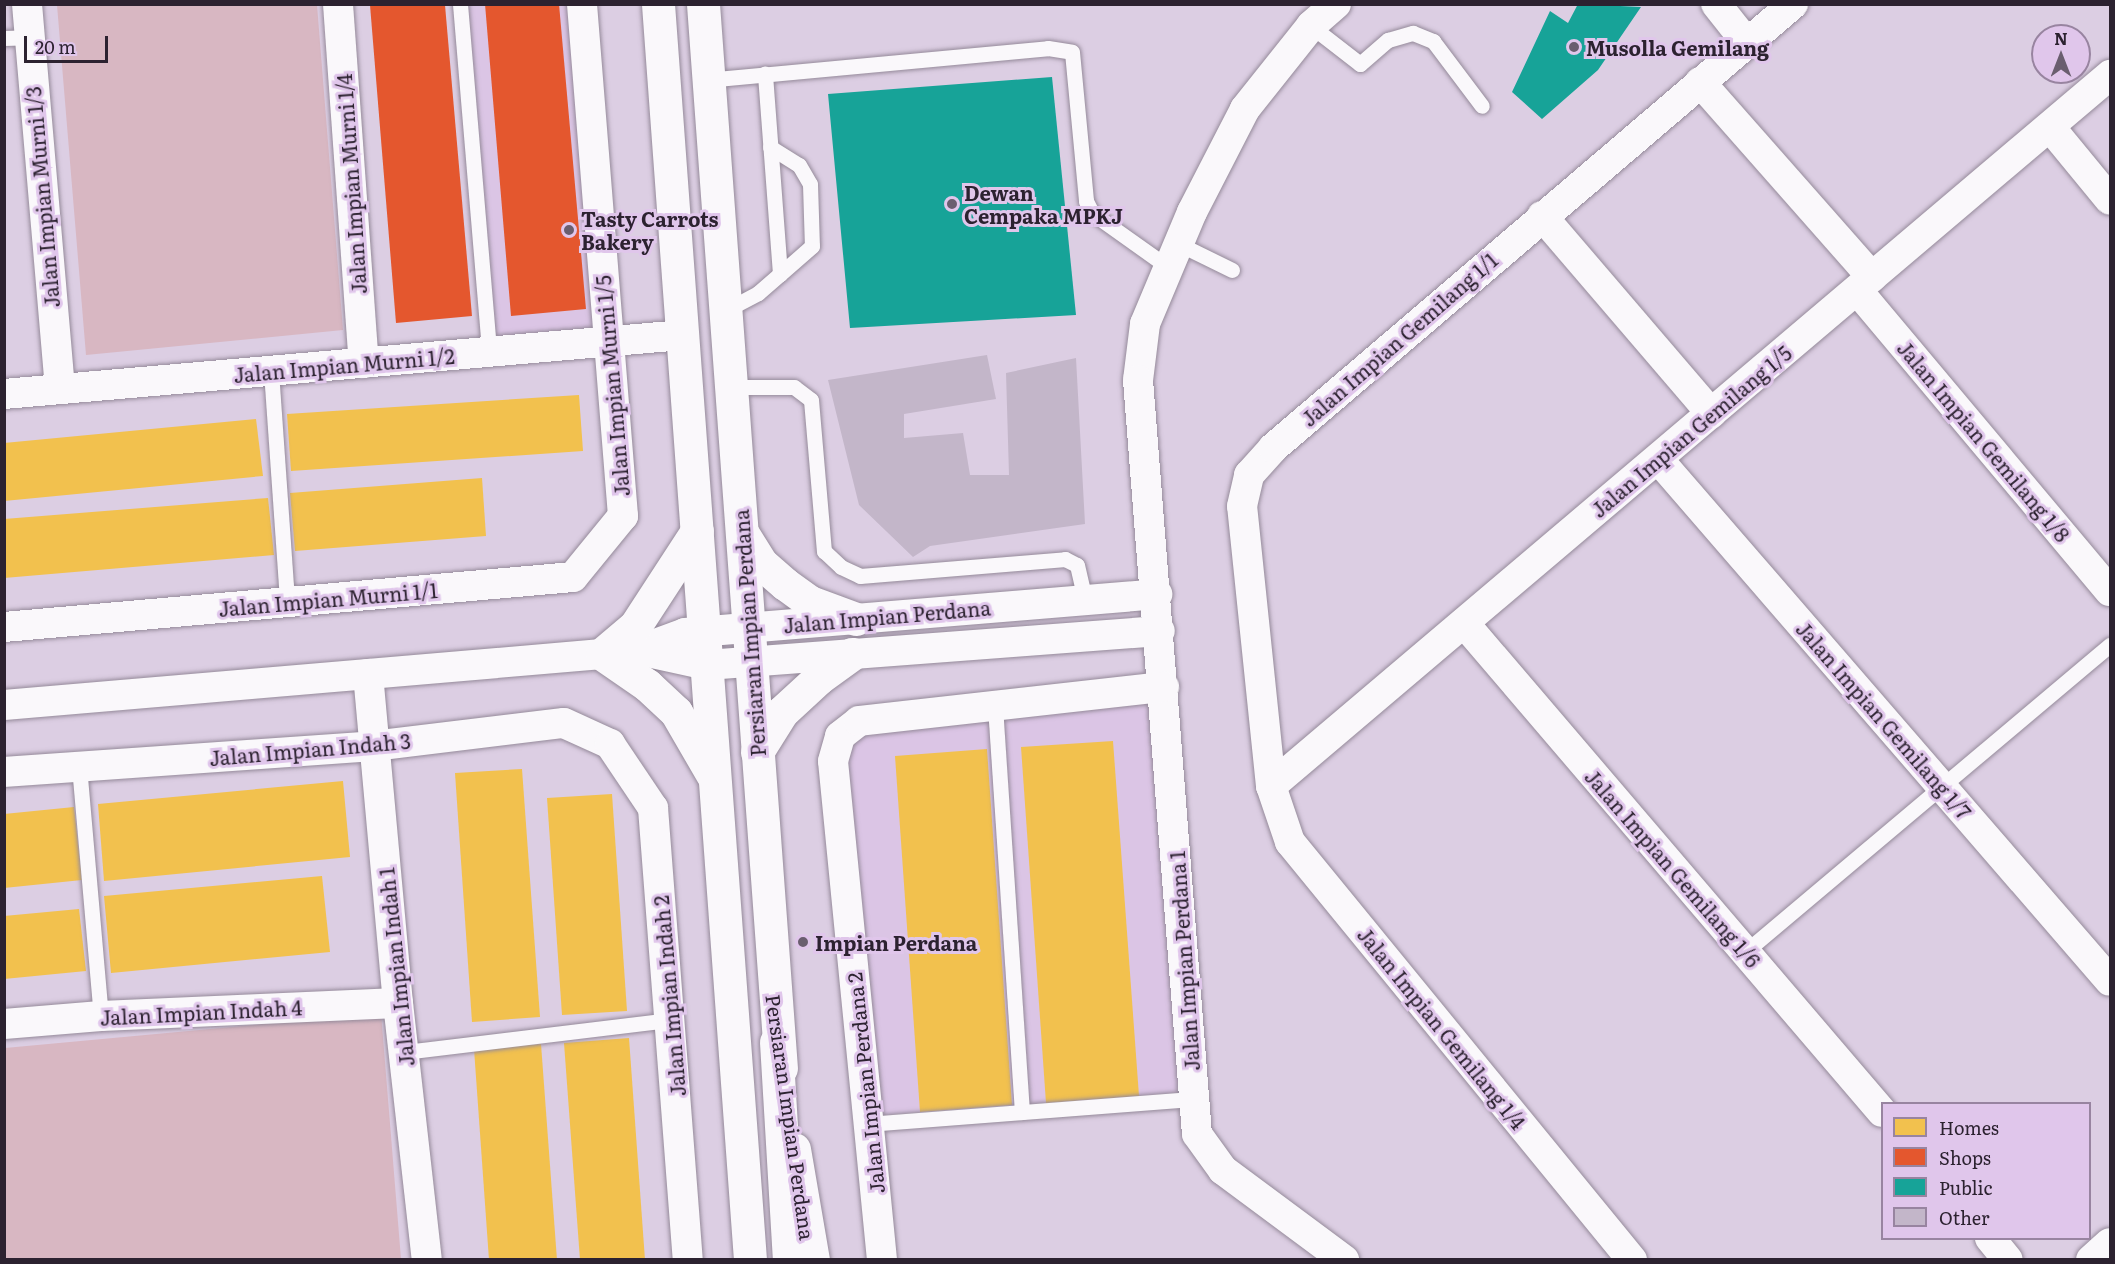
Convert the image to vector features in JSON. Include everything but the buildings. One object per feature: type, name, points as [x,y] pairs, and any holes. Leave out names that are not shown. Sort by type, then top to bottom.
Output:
[{"type":"main road","points":[[658,4],[750,1260]]},
{"type":"main road","name":"Persiaran Impian Perdana","points":[[703,4],[706,80],[728,309],[776,1042],[813,1260]]},
{"type":"main road","points":[[697,531],[635,626],[602,654],[647,685],[676,712],[715,778]]},
{"type":"main road","points":[[742,533],[762,564],[785,584],[810,602],[856,619]]},
{"type":"main road","points":[[757,752],[782,712],[819,678],[852,654]]},
{"type":"main road","points":[[776,1042],[789,1260]]},
{"type":"street","name":"Jalan Impian Murni 1/3","points":[[27,4],[16,38],[60,389]]},
{"type":"street","name":"Jalan Impian Murni 1/4","points":[[338,4],[364,363]]},
{"type":"street","name":"Jalan Impian Murni 1/5","points":[[582,4],[623,516]]},
{"type":"street","name":"Jalan Impian Perdana 1","points":[[1336,4],[1311,27],[1245,108],[1174,256],[1145,324],[1138,381],[1160,631],[1197,1134],[1223,1170],[1344,1260]]},
{"type":"street","points":[[1716,4],[1748,43]]},
{"type":"street","name":"Jalan Impian Gemilang 1/1","points":[[1271,786],[1242,506],[1249,475],[1273,448],[1793,4]]},
{"type":"street","name":"Jalan Impian Gemilang 1/5","points":[[1271,786],[2110,75]]},
{"type":"street","name":"Jalan Impian Gemilang 1/8","points":[[1700,82],[1865,283],[2110,591]]},
{"type":"street","points":[[2050,127],[2110,200]]},
{"type":"street","points":[[1542,216],[1711,413]]},
{"type":"street","name":"Jalan Impian Murni 1/2","points":[[4,394],[682,335]]},
{"type":"street","name":"Jalan Impian Gemilang 1/7","points":[[1658,459],[2110,981]]},
{"type":"street","name":"Jalan Impian Murni 1/1","points":[[4,627],[573,578],[623,516]]},
{"type":"street","name":"Jalan Impian Perdana","points":[[639,650],[685,633],[1157,594]]},
{"type":"street","name":"Jalan Impian Gemilang 1/6","points":[[1464,623],[1881,1111]]},
{"type":"street","name":"Jalan Impian Perdana","points":[[639,650],[707,665],[1160,631]]},
{"type":"street","points":[[4,705],[639,650]]},
{"type":"street","name":"Jalan Impian Indah 1","points":[[368,674],[398,1003],[427,1260]]},
{"type":"street","name":"Jalan Impian Perdana 2","points":[[882,1260],[834,761],[840,736],[859,721],[1164,687]]},
{"type":"street","name":"Jalan Impian Indah 3","points":[[4,772],[373,746],[564,723],[610,744]]},
{"type":"street","name":"Jalan Impian Indah 2","points":[[610,744],[653,808],[688,1260]]},
{"type":"street","name":"Jalan Impian Gemilang 1/4","points":[[1271,786],[1290,842],[1632,1260]]},
{"type":"street","name":"Jalan Impian Indah 4","points":[[4,1024],[101,1016],[398,1003]]},
{"type":"street","points":[[1991,1240],[2008,1260]]},
{"type":"street","points":[[2091,1260],[2110,1243]]},
{"type":"lane","points":[[460,4],[489,352]]},
{"type":"lane","points":[[1311,27],[1360,64],[1388,40],[1413,33],[1433,41],[1482,106]]},
{"type":"lane","points":[[706,80],[1048,48],[1072,52],[1086,201],[1092,213],[1174,256],[1232,270]]},
{"type":"lane","points":[[765,74],[780,274]]},
{"type":"lane","points":[[728,309],[758,293],[812,246],[810,184],[799,165],[770,147]]},
{"type":"lane","points":[[271,371],[287,602]]},
{"type":"lane","points":[[733,387],[794,387],[811,400],[824,551],[841,567],[860,576],[1065,559],[1077,565],[1085,600]]},
{"type":"lane","points":[[1745,952],[2110,645]]},
{"type":"lane","points":[[995,706],[1022,1112]]},
{"type":"lane","points":[[79,766],[101,1016]]},
{"type":"lane","points":[[405,1052],[671,1020]]},
{"type":"lane","points":[[868,1124],[1194,1099]]},
{"type":"shaded area","points":[[57,5],[317,5],[343,330],[86,355]]},
{"type":"shaded area","points":[[468,5],[572,5],[598,330],[495,339]]},
{"type":"shaded area","points":[[1152,700],[1184,1092],[878,1115],[846,765],[854,744],[870,729]]},
{"type":"shaded area","points":[[381,1013],[401,1259],[5,1260],[5,1048]]},
{"type":"place","name":"Musolla Gemilang","points":[[1574,47]]},
{"type":"place","name":"Dewan Cempaka MPKJ","points":[[952,204]]},
{"type":"place","name":"Tasty Carrots Bakery","points":[[569,230]]},
{"type":"place","name":"Impian Perdana","points":[[803,942]]}]
